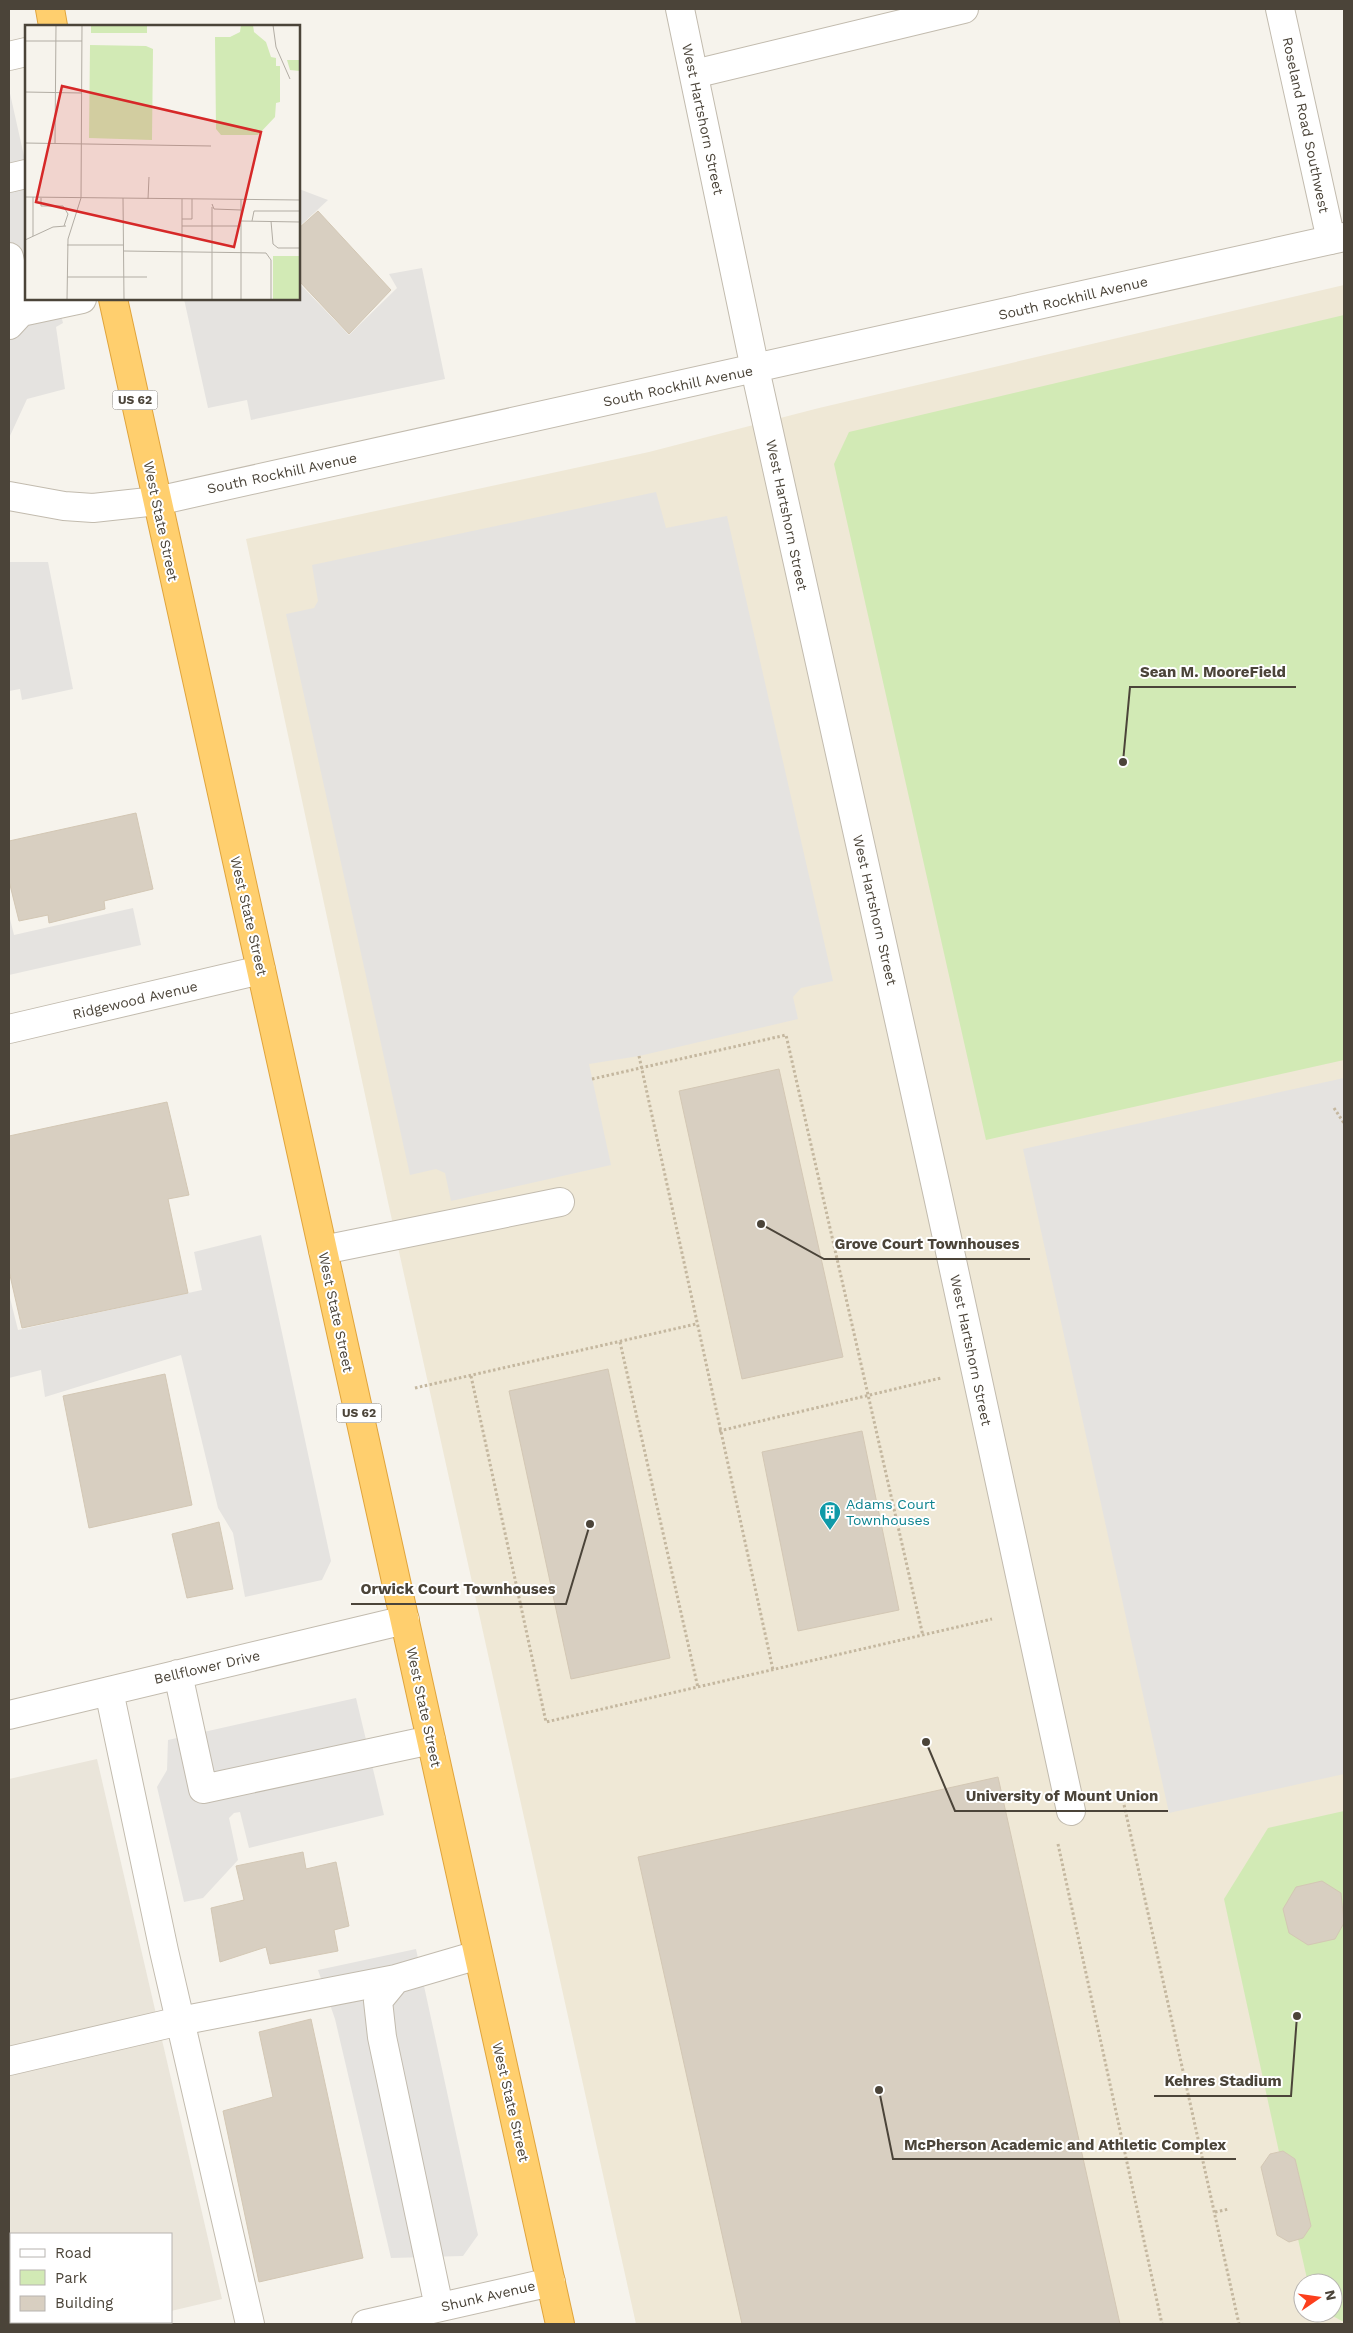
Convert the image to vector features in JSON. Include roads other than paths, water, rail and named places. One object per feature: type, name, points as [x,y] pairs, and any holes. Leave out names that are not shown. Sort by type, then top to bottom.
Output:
[{"type":"highway","points":[[50,9],[53,25]]},
{"type":"highway","name":"West State Street","points":[[113,300],[560,2324]]},
{"type":"street","name":"West Hartshorn Street","points":[[680,9],[755,369],[976,1370],[1071,1811]]},
{"type":"street","points":[[694,74],[964,9]]},
{"type":"street","name":"Roseland Road Southwest","points":[[1280,9],[1338,239]]},
{"type":"street","points":[[9,56],[25,52]]},
{"type":"street","points":[[9,178],[25,174]]},
{"type":"street","name":"South Rockhill Avenue","points":[[9,496],[64,506],[93,508],[157,501],[1338,239]]},
{"type":"street","points":[[9,257],[15,318],[78,300]]},
{"type":"street","name":"Ridgewood Avenue","points":[[9,1029],[261,970]]},
{"type":"street","points":[[323,1250],[560,1202]]},
{"type":"street","name":"Bellflower Drive","points":[[9,1715],[405,1620]]},
{"type":"street","points":[[178,1674],[203,1789],[431,1740]]},
{"type":"street","points":[[109,1691],[180,2021],[250,2324]]},
{"type":"street","points":[[9,2061],[180,2021],[396,1979],[478,1955]]},
{"type":"street","points":[[396,1979],[378,2001],[382,2037],[439,2307]]},
{"type":"street","name":"Shunk Avenue","points":[[366,2324],[551,2282]]},
{"type":"place","name":"Sean M. MooreField","points":[[1123,762]]},
{"type":"place","name":"Grove Court Townhouses","points":[[761,1224]]},
{"type":"place","name":"Orwick Court Townhouses","points":[[590,1524]]},
{"type":"place","name":"Adams Court Townhouses","points":[[830,1531]]},
{"type":"place","name":"University of Mount Union","points":[[926,1742]]},
{"type":"place","name":"Kehres Stadium","points":[[1297,2016]]},
{"type":"place","name":"McPherson Academic and Athletic Complex","points":[[879,2090]]}]
